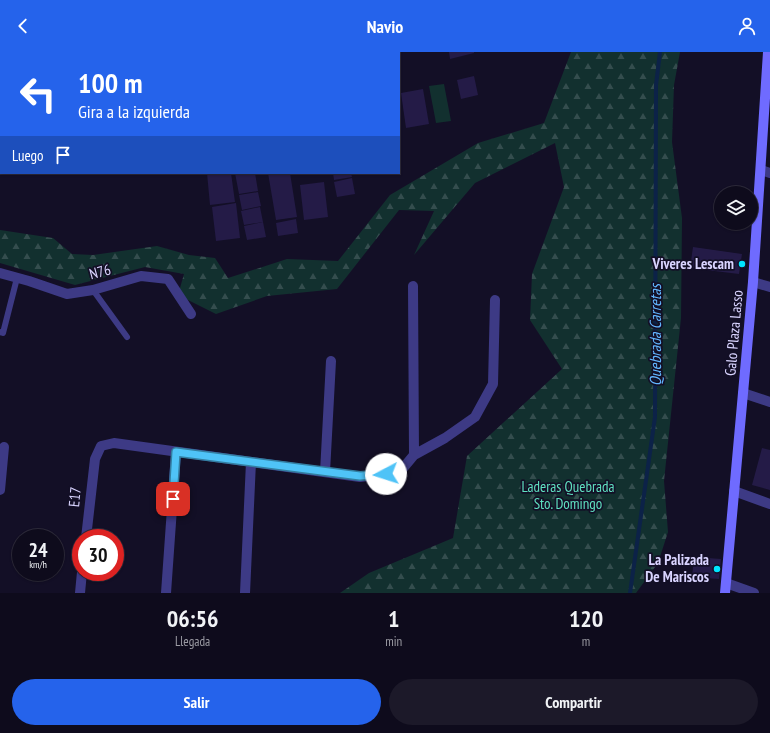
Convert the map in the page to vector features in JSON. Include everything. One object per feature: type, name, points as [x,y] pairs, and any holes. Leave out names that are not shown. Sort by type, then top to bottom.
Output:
[{"type":"street","name":"Galo Plaza Lasso","points":[[725,588],[753,282],[765,171],[768,52]]},
{"type":"street","name":"N76","points":[[0,273],[67,294],[93,290],[141,276],[168,279],[191,314]]},
{"type":"street","points":[[753,282],[770,287]]},
{"type":"street","points":[[412,286],[414,455]]},
{"type":"street","points":[[166,593],[176,452],[360,476],[398,473],[414,455],[445,438],[475,417],[493,384],[495,300]]},
{"type":"street","points":[[325,472],[331,361]]},
{"type":"street","points":[[743,393],[770,402]]},
{"type":"street","name":"E17","points":[[87,529],[95,459],[101,446],[114,443],[176,452]]},
{"type":"street","points":[[0,490],[4,447]]},
{"type":"street","points":[[245,593],[251,462]]},
{"type":"street","points":[[734,491],[770,504]]},
{"type":"street","points":[[80,593],[81,581]]},
{"type":"street","points":[[725,588],[754,593]]},
{"type":"lane","points":[[0,332],[3,332],[17,278]]},
{"type":"lane","points":[[93,290],[126,337]]},
{"type":"green space","name":"Laderas Quebrada Sto. Domingo","points":[[571,52],[680,52],[674,85],[672,142],[682,218],[681,318],[664,481],[668,532],[658,563],[636,593],[340,593],[369,573],[453,538],[467,456],[562,369],[530,320],[532,274],[564,187],[555,143],[475,183],[414,255],[434,211],[399,210],[337,289],[267,296],[216,314],[178,295],[184,274],[145,267],[75,285],[0,263],[0,230],[53,238],[72,254],[93,255],[157,246],[189,255],[215,258],[228,278],[287,259],[338,261],[390,195],[478,143],[544,123]]},
{"type":"green space","points":[[444,84],[451,121],[436,123],[429,86]]},
{"type":"building","points":[[449,52],[474,52],[474,53],[450,59]]},
{"type":"building","points":[[474,76],[478,95],[461,99],[457,80]]},
{"type":"building","points":[[423,89],[429,124],[406,128],[401,93]]},
{"type":"building","points":[[207,174],[231,174],[235,202],[210,205]]},
{"type":"building","points":[[235,174],[255,174],[258,191],[239,194]]},
{"type":"building","points":[[268,174],[290,174],[297,217],[276,220]]},
{"type":"building","points":[[333,174],[351,174],[352,177],[334,180]]},
{"type":"building","points":[[352,178],[355,194],[337,197],[334,182]]},
{"type":"building","points":[[324,182],[328,217],[304,220],[300,185]]},
{"type":"building","points":[[258,192],[261,206],[242,210],[239,195]]},
{"type":"building","points":[[236,203],[240,238],[216,241],[212,207]]},
{"type":"building","points":[[260,207],[263,222],[244,225],[241,211]]},
{"type":"building","points":[[296,219],[298,233],[278,236],[276,223]]},
{"type":"building","points":[[263,222],[266,237],[247,240],[244,226]]},
{"type":"building","points":[[693,247],[742,254],[739,274],[690,268]]},
{"type":"building","points":[[762,448],[770,450],[770,490],[752,485]]},
{"type":"building","points":[[694,557],[721,559],[719,579],[692,577]]},
{"type":"waterway","name":"Quebrada Carretas","points":[[630,593],[655,417],[656,85],[660,52]]},
{"type":"place","name":"Viveres Lescam","points":[[742,264]]},
{"type":"place","name":"La Palizada De Mariscos","points":[[717,569]]},
{"type":"route","points":[[173,499],[176,452],[360,476],[386,474]]}]
